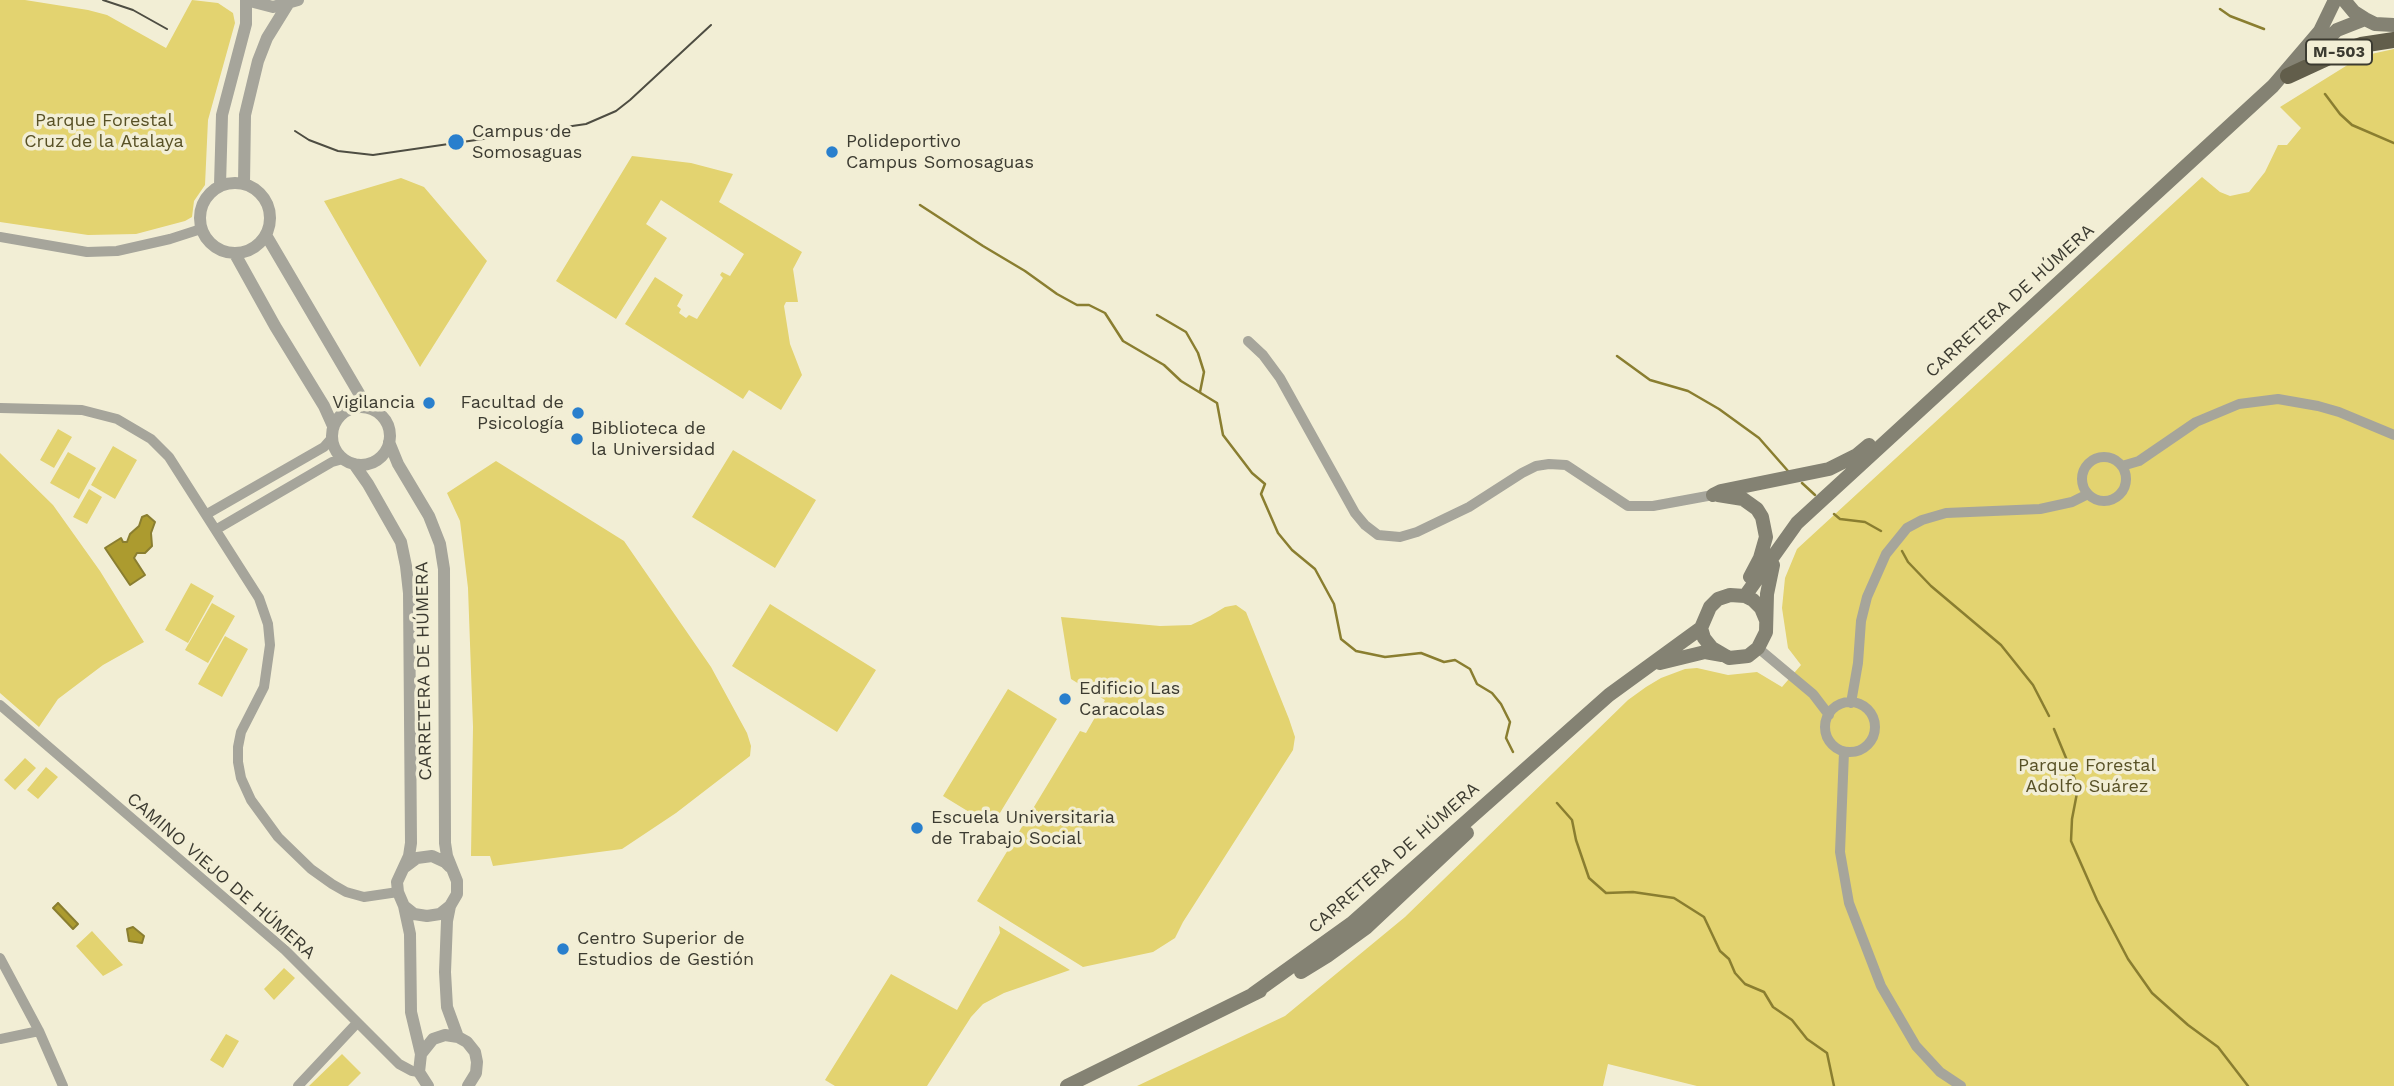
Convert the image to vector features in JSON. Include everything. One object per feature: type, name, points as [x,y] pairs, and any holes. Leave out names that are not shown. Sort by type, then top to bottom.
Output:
[{"type":"highway","name":"M-503","points":[[2288,76],[2340,52],[2361,45],[2394,40]]},
{"type":"main road","name":"CARRETERA DE HÚMERA","points":[[1743,596],[1797,523],[2273,86],[2320,32],[2335,0]]},
{"type":"main road","points":[[2344,0],[2354,12],[2365,19],[2375,24],[2394,25]]},
{"type":"main road","name":"CARRETERA DE HÚMERA","points":[[2273,86],[2288,76],[2334,33],[2365,19]]},
{"type":"main road","points":[[1713,495],[1841,464],[1857,455],[1887,429],[1908,421]]},
{"type":"main road","points":[[1713,495],[1744,499],[1757,509],[1762,517],[1766,537],[1764,546],[1743,596]]},
{"type":"main road","name":"CARRETERA DE HÚMERA","points":[[1766,620],[1769,576],[1778,547]]},
{"type":"main road","points":[[1724,596],[1743,596],[1761,608],[1766,620],[1765,638],[1758,648],[1742,658],[1724,656],[1712,648],[1704,638],[1701,628],[1706,612],[1714,602],[1724,596]]},
{"type":"main road","name":"CARRETERA DE HÚMERA","points":[[1067,1086],[1253,994],[1286,981],[1367,927],[1499,802],[1523,773],[1609,695],[1701,628]]},
{"type":"main road","name":"CARRETERA DE HÚMERA","points":[[1648,666],[1705,652],[1724,656]]},
{"type":"street","points":[[220,185],[222,116],[246,24],[246,0],[273,6],[293,2]]},
{"type":"street","points":[[244,184],[245,115],[258,61],[268,38],[293,2]]},
{"type":"street","points":[[244,184],[253,187],[265,200],[270,222],[266,235],[258,245],[248,251],[235,254],[220,251],[208,242],[201,229],[200,208],[205,199],[220,185],[244,184]]},
{"type":"street","points":[[0,237],[87,252],[117,251],[201,229]]},
{"type":"street","points":[[266,235],[367,407]]},
{"type":"street","points":[[235,254],[324,406],[335,450],[348,462]]},
{"type":"street","points":[[1248,341],[1263,355],[1280,378],[1355,513],[1378,535],[1400,537],[1417,532],[1469,507],[1522,473],[1549,464],[1566,465],[1628,506],[1653,506],[1713,495]]},
{"type":"street","points":[[2122,467],[2139,461],[2196,422],[2239,404],[2278,399],[2339,412],[2394,435]]},
{"type":"street","points":[[207,514],[324,447],[340,414],[355,407],[367,407],[379,413],[387,422],[389,442],[384,453],[373,462],[332,462],[217,529]]},
{"type":"street","points":[[0,408],[82,410],[127,423],[151,439],[169,457],[259,598],[268,624],[270,645],[264,687],[241,732],[238,747],[241,778],[251,800],[278,837],[311,869],[332,884],[346,892],[364,897],[398,892]]},
{"type":"street","name":"CARRETERA DE HÚMERA","points":[[389,442],[398,464],[429,516],[440,544],[444,569],[445,843],[453,870]]},
{"type":"street","points":[[2102,458],[2113,459],[2122,467],[2126,481],[2120,495],[2104,501],[2088,494],[2082,479],[2091,462],[2102,458]]},
{"type":"street","name":"CARRETERA DE HÚMERA","points":[[348,462],[368,484],[401,542],[406,566],[409,593],[411,843],[403,868]]},
{"type":"street","points":[[1851,703],[1858,663],[1861,621],[1867,597],[1886,554],[1907,528],[1946,513],[2040,509],[2072,502],[2088,494]]},
{"type":"street","points":[[1758,648],[1812,694],[1829,715]]},
{"type":"street","points":[[1851,703],[1865,708],[1874,720],[1875,727],[1871,741],[1865,747],[1852,752],[1831,744],[1827,737],[1826,722],[1838,706],[1851,703]]},
{"type":"street","name":"CAMINO VIEJO DE HÚMERA","points":[[0,705],[285,950],[399,1064],[419,1072]]},
{"type":"street","points":[[1844,751],[1840,852],[1849,903],[1881,986],[1916,1046],[1940,1072],[1961,1086]]},
{"type":"street","points":[[428,1086],[419,1072],[421,1054],[411,1012],[410,934],[397,882],[403,868],[417,858],[432,856],[445,862],[453,870],[457,881],[457,894],[450,906],[447,921],[445,972],[447,1007],[458,1037]]},
{"type":"street","points":[[404,906],[414,914],[427,916],[440,914],[450,906]]},
{"type":"street","points":[[0,958],[39,1031],[63,1086]]},
{"type":"street","points":[[298,1086],[357,1023]]},
{"type":"street","points":[[0,1039],[39,1031]]},
{"type":"street","points":[[421,1054],[433,1039],[445,1035],[467,1042],[475,1052],[477,1062],[476,1073],[469,1086]]},
{"type":"green space","name":"Parque Forestal Cruz de la Atalaya","points":[[0,0],[25,0],[107,15],[166,48],[192,0],[218,3],[233,13],[235,23],[208,120],[205,185],[194,201],[192,217],[136,234],[88,235],[0,222]]},
{"type":"green space","name":"Parque Forestal Adolfo Suárez","points":[[2394,49],[2394,1086],[1697,1086],[1608,1064],[1603,1086],[1137,1086],[1285,1016],[1405,917],[1628,700],[1646,687],[1685,669],[1697,668],[1728,675],[1757,672],[1782,687],[1801,665],[1788,648],[1782,608],[1785,578],[1797,549],[2202,177],[2220,192],[2230,196],[2249,192],[2265,172],[2278,145],[2287,145],[2301,128],[2280,107],[2362,56]]},
{"type":"green space","points":[[632,156],[691,163],[733,174],[719,202],[802,252],[793,269],[798,302],[786,302],[784,306],[790,344],[802,375],[781,410],[749,390],[743,399],[625,324],[655,277],[683,295],[677,306],[681,309],[679,313],[686,318],[689,315],[697,319],[723,278],[720,275],[722,272],[730,276],[744,254],[661,200],[646,224],[667,238],[616,319],[556,281]]},
{"type":"green space","points":[[401,178],[424,187],[487,261],[420,367],[324,201]]},
{"type":"green space","points":[[58,429],[72,437],[54,468],[40,460]]},
{"type":"green space","points":[[113,446],[137,460],[115,499],[91,485]]},
{"type":"green space","points":[[733,450],[816,500],[775,568],[692,517]]},
{"type":"green space","points":[[68,452],[96,468],[79,499],[50,483]]},
{"type":"green space","points":[[0,453],[53,505],[100,571],[144,642],[103,665],[58,699],[39,727],[0,693]]},
{"type":"green space","points":[[496,461],[624,541],[711,667],[747,733],[751,746],[750,756],[676,813],[622,849],[493,866],[490,856],[471,856],[473,727],[468,588],[460,521],[447,493]]},
{"type":"green space","points":[[89,489],[102,497],[87,524],[73,517]]},
{"type":"green space","points":[[191,583],[214,596],[188,643],[165,630]]},
{"type":"green space","points":[[212,603],[235,616],[208,663],[185,650]]},
{"type":"green space","points":[[770,604],[876,670],[837,732],[732,666]]},
{"type":"green space","points":[[1236,605],[1246,612],[1289,719],[1295,737],[1293,750],[1175,938],[1153,952],[1083,967],[977,901],[1080,731],[1086,733],[1105,700],[1071,679],[1061,617],[1160,626],[1191,625],[1225,607]]},
{"type":"green space","points":[[225,636],[248,649],[222,697],[198,684]]},
{"type":"green space","points":[[1008,689],[1057,719],[992,826],[943,796]]},
{"type":"green space","points":[[25,758],[36,768],[15,790],[4,780]]},
{"type":"green space","points":[[46,767],[58,777],[38,799],[27,790]]},
{"type":"green space","points":[[999,926],[1070,970],[1004,993],[983,1004],[971,1017],[927,1086],[835,1086],[825,1080],[891,974],[957,1010],[1000,933]]},
{"type":"green space","points":[[92,931],[123,965],[103,976],[76,946]]},
{"type":"green space","points":[[284,968],[295,978],[274,1000],[264,989]]},
{"type":"green space","points":[[226,1034],[239,1041],[223,1068],[210,1060]]},
{"type":"green space","points":[[342,1054],[361,1073],[348,1086],[309,1086]]},
{"type":"shaded area","points":[[147,515],[155,522],[151,533],[152,546],[145,553],[137,553],[134,558],[145,575],[130,585],[105,548],[121,538],[123,542],[127,542],[142,517]]},
{"type":"shaded area","points":[[58,903],[78,924],[73,929],[53,908]]},
{"type":"shaded area","points":[[133,927],[144,936],[142,943],[129,941],[127,929]]},
{"type":"waterway","points":[[2220,9],[2230,16],[2264,29]]},
{"type":"waterway","points":[[2325,94],[2352,125],[2394,143]]},
{"type":"waterway","points":[[920,205],[1057,294],[1077,305],[1089,305],[1105,313],[1123,341],[1164,365],[1181,381],[1217,403],[1223,435],[1252,473],[1265,484],[1261,494],[1278,533],[1292,550],[1315,569],[1334,604],[1341,639],[1356,651],[1385,657],[1421,653],[1444,662],[1455,660],[1470,669],[1477,684],[1492,693],[1501,704],[1510,722],[1506,738],[1513,752]]},
{"type":"waterway","points":[[1157,315],[1186,332],[1198,353],[1204,372],[1200,392]]},
{"type":"waterway","points":[[1617,356],[1650,380],[1688,391],[1719,409],[1759,438],[1788,471]]},
{"type":"waterway","points":[[1802,483],[1815,495]]},
{"type":"waterway","points":[[1834,514],[1840,519],[1865,522],[1881,531]]},
{"type":"waterway","points":[[1902,551],[1908,562],[1931,586],[2001,645],[2033,685],[2049,716]]},
{"type":"waterway","points":[[2054,729],[2076,782],[2071,841],[2097,900],[2128,959],[2152,993],[2218,1047],[2248,1086]]},
{"type":"waterway","points":[[1557,803],[1572,820],[1589,878],[1606,893],[1633,892],[1674,898],[1704,917],[1720,951],[1729,959],[1735,973],[1745,984],[1764,992],[1773,1007],[1792,1020],[1807,1039],[1827,1053],[1834,1086]]},
{"type":"tram line","points":[[103,0],[133,10],[167,29]]},
{"type":"tram line","points":[[295,131],[309,140],[338,151],[373,155],[586,124],[616,111],[630,100],[711,25]]},
{"type":"place","name":"Campus de Somosaguas","points":[[456,142]]},
{"type":"place","name":"Polideportivo Campus Somosaguas","points":[[832,152]]},
{"type":"place","name":"Vigilancia","points":[[429,403]]},
{"type":"place","name":"Facultad de Psicología","points":[[578,413]]},
{"type":"place","name":"Biblioteca de la Universidad","points":[[577,439]]},
{"type":"place","name":"Edificio Las Caracolas","points":[[1065,699]]},
{"type":"place","name":"Escuela Universitaria de Trabajo Social","points":[[917,828]]},
{"type":"place","name":"Centro Superior de Estudios de Gestión","points":[[563,949]]}]
